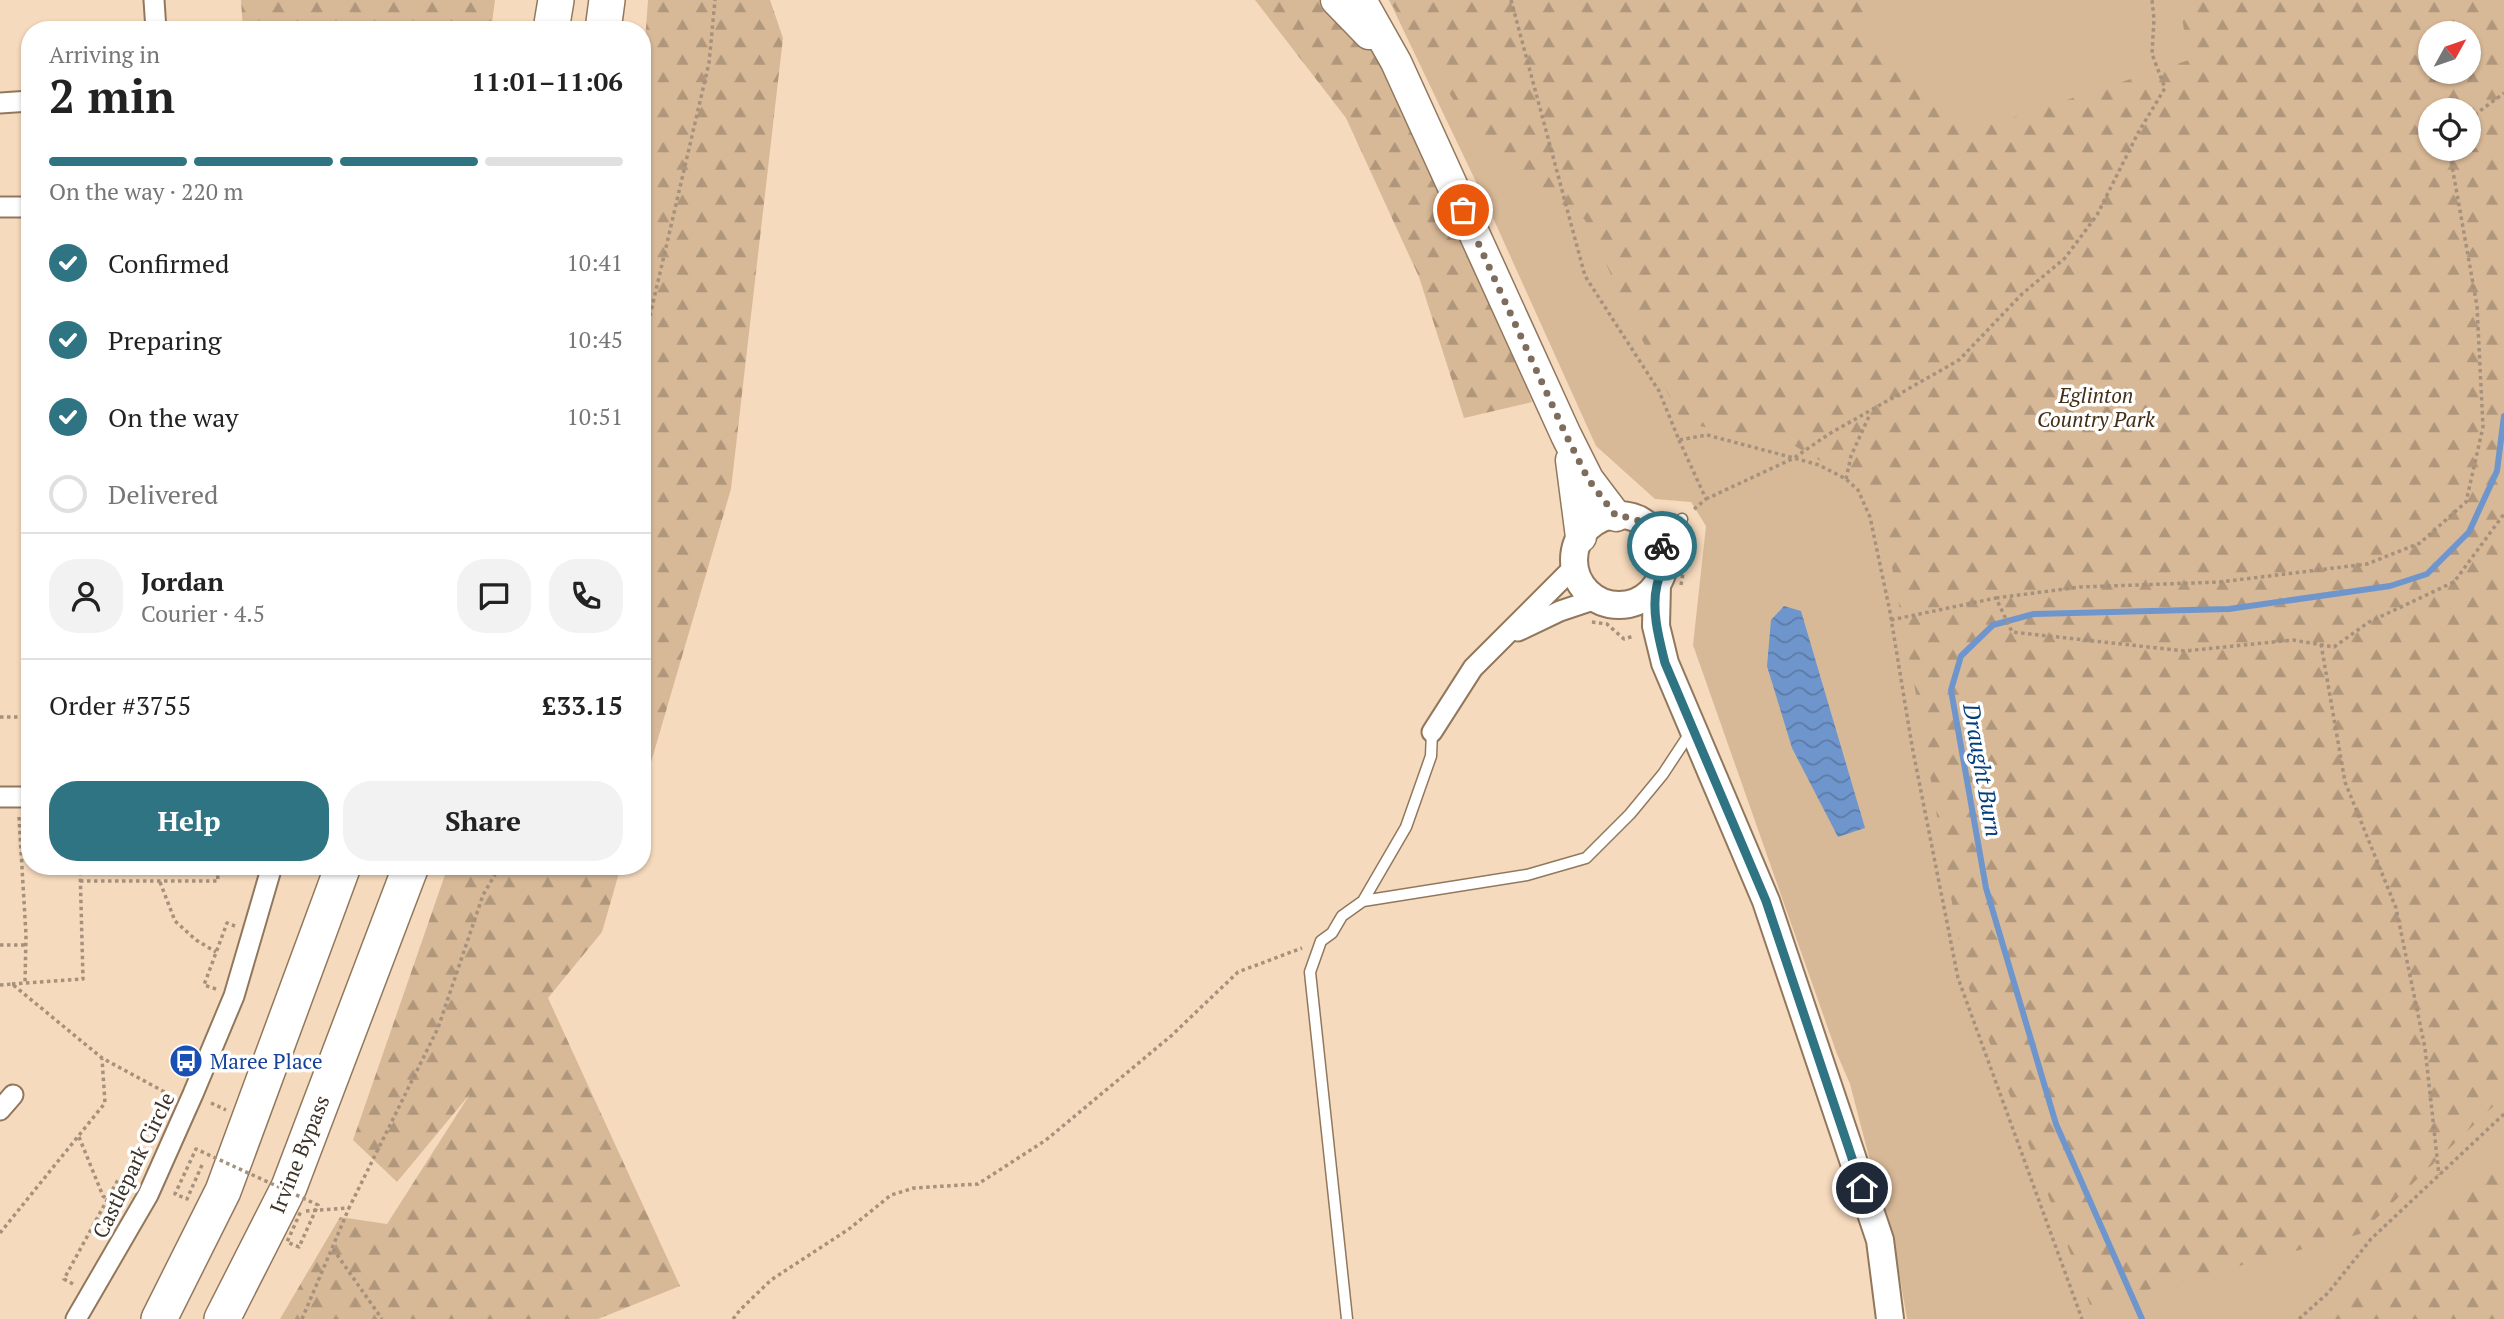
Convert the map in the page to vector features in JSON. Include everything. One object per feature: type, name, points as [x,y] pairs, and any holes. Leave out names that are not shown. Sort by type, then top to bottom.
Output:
[{"type":"highway","points":[[552,21],[556,0]]},
{"type":"highway","points":[[605,21],[607,0]]},
{"type":"highway","points":[[159,1319],[223,1191],[341,875]]},
{"type":"highway","name":"Irvine Bypass","points":[[222,1319],[289,1187],[408,875]]},
{"type":"main road","points":[[1336,0],[1396,62]]},
{"type":"main road","points":[[1361,0],[1396,62],[1566,435],[1588,479],[1616,516]]},
{"type":"main road","points":[[1566,435],[1581,537]]},
{"type":"main road","points":[[1665,663],[1643,633],[1606,602],[1586,590],[1578,579],[1575,551],[1581,537],[1596,522],[1616,516],[1639,520],[1657,536],[1662,548],[1664,561],[1657,585],[1656,626],[1665,663],[1766,901],[1880,1240],[1890,1319]]},
{"type":"main road","points":[[1606,602],[1639,601],[1657,585]]},
{"type":"street","points":[[153,0],[155,21]]},
{"type":"street","points":[[0,103],[21,102]]},
{"type":"street","points":[[0,207],[21,207]]},
{"type":"street","points":[[1432,732],[1473,668],[1508,636],[1575,566]]},
{"type":"street","points":[[1508,636],[1560,611],[1606,602]]},
{"type":"street","name":"Castlepark Circle","points":[[76,1319],[148,1195],[191,1100],[234,996],[270,875]]},
{"type":"street","points":[[0,1110],[13,1095]]},
{"type":"lane","points":[[1657,536],[1682,519]]},
{"type":"lane","points":[[1363,901],[1527,875],[1587,858],[1663,774],[1692,729]]},
{"type":"lane","points":[[1347,1319],[1310,972],[1321,941],[1332,933],[1342,916],[1363,901],[1406,827],[1432,756],[1432,732]]},
{"type":"path","points":[[651,311],[709,63],[715,0]]},
{"type":"path","points":[[1511,0],[1585,276],[1659,391],[1679,440],[1707,435],[1819,465],[1846,479],[1858,490],[1870,517],[1958,978],[2082,1319]]},
{"type":"path","points":[[1706,499],[1794,458],[1829,434],[1959,360],[2022,294],[2065,258],[2097,215],[2138,133],[2165,88],[2152,54],[2152,0]]},
{"type":"path","points":[[2481,110],[2504,93]]},
{"type":"path","points":[[1891,620],[1996,598],[2080,587],[2220,582],[2367,564],[2420,543],[2466,502],[2483,427],[2477,306],[2451,161]]},
{"type":"path","points":[[1846,479],[1851,456],[1870,412]]},
{"type":"path","points":[[1996,598],[2012,632],[2185,651],[2293,640],[2334,647],[2369,622],[2454,582],[2504,514]]},
{"type":"path","points":[[2321,644],[2345,782],[2396,908],[2425,1048],[2439,1175]]},
{"type":"path","points":[[0,717],[21,717]]},
{"type":"path","points":[[16,797],[21,871]]},
{"type":"path","points":[[21,875],[26,945],[25,983]]},
{"type":"path","points":[[0,985],[83,979],[80,875]]},
{"type":"path","points":[[80,881],[218,881],[218,875]]},
{"type":"path","points":[[302,1319],[349,1208],[438,1028],[483,895],[495,875]]},
{"type":"path","points":[[160,882],[175,921],[195,940],[216,952]]},
{"type":"path","points":[[234,996],[204,985],[227,923],[254,933]]},
{"type":"path","points":[[733,1319],[771,1280],[849,1229],[891,1195],[914,1188],[978,1184],[990,1177],[1046,1140],[1150,1054],[1238,972],[1321,941]]},
{"type":"path","points":[[0,945],[26,945]]},
{"type":"path","points":[[12,984],[102,1058],[191,1100],[229,1111]]},
{"type":"path","points":[[0,1233],[105,1103],[102,1058]]},
{"type":"path","points":[[2298,1319],[2328,1293],[2371,1240],[2504,1114]]},
{"type":"path","points":[[79,1136],[103,1196],[107,1199]]},
{"type":"path","points":[[212,1144],[202,1166],[187,1199],[175,1194],[196,1149],[318,1205],[299,1247],[287,1242],[301,1211],[349,1208]]},
{"type":"path","points":[[91,1294],[64,1279],[119,1178],[148,1195]]},
{"type":"path","points":[[333,1249],[382,1319]]},
{"type":"green space","points":[[241,0],[495,0],[492,21],[242,21]]},
{"type":"green space","points":[[648,0],[770,0],[783,38],[731,489],[651,762],[651,21],[646,21]]},
{"type":"green space","points":[[1255,0],[1334,0],[1349,14],[1418,110],[1532,402],[1464,418],[1419,277],[1346,118]]},
{"type":"green space","name":"Eglinton Country Park","points":[[1389,0],[2504,0],[2504,1319],[1907,1319],[1899,1272],[1850,1084],[1837,1054],[1693,645],[1706,526],[1691,502],[1655,499],[1596,446],[1489,209]]},
{"type":"green space","name":"Eglinton Country Park","points":[[1389,0],[1878,0],[1865,42],[1981,128],[2189,60],[2179,0],[2504,0],[2504,1096],[2360,1234],[2090,1305],[1965,978],[1878,494],[1786,441],[1682,423],[1585,220],[1491,158]]},
{"type":"green space","points":[[445,875],[618,875],[602,932],[548,998],[680,1286],[598,1319],[280,1319],[340,1217],[387,1224],[470,1094],[397,1182],[353,1140]]},
{"type":"green space","points":[[2504,1148],[2504,1319],[2313,1319]]},
{"type":"water","points":[[1784,606],[1801,611],[1865,828],[1838,837],[1792,748],[1767,666],[1771,620]]},
{"type":"waterway","name":"Draught Burn","points":[[2142,1319],[2056,1124],[1986,888],[1951,690],[1961,656],[1993,625],[2034,614],[2229,609],[2390,586],[2427,574],[2469,532],[2497,471],[2504,416]]},
{"type":"way so far","points":[[1463,210],[1588,479],[1616,516],[1628,516],[1650,527],[1662,546]]},
{"type":"place","name":"Maree Place","points":[[186,1061]]},
{"type":"route","points":[[1662,546],[1664,561],[1657,585],[1656,626],[1665,663],[1766,901],[1862,1188]]}]
